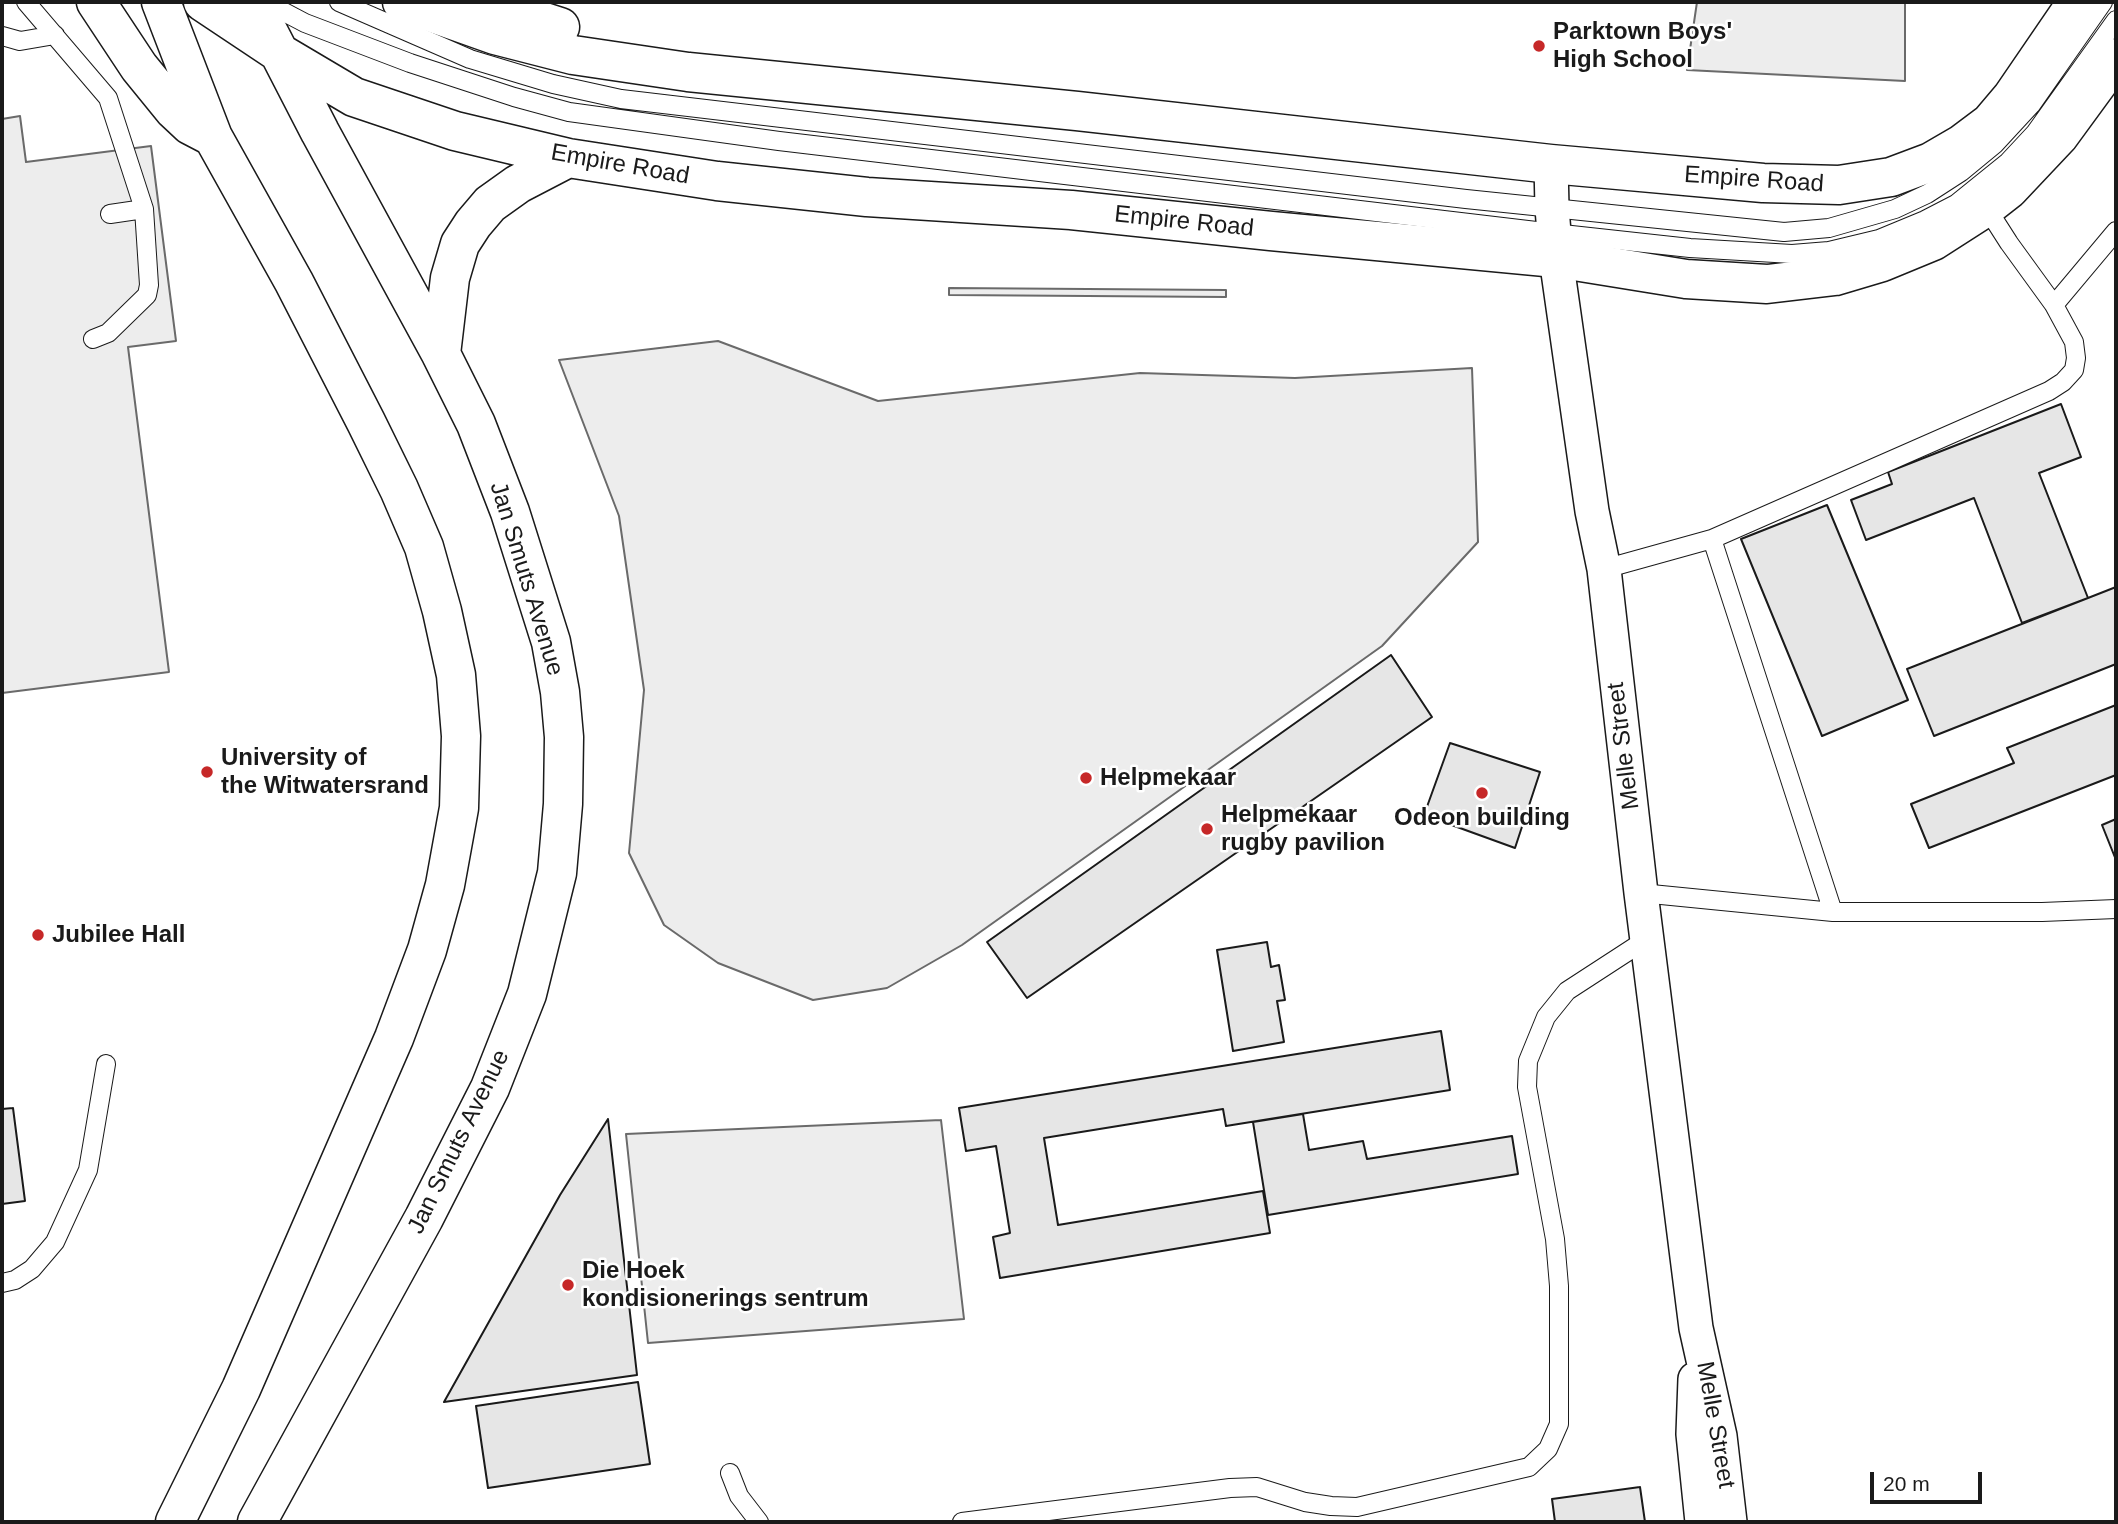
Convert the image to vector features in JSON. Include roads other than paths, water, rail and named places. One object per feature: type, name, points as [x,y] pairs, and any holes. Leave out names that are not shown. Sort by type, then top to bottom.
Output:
[{"type":"main road","points":[[96,2],[139,67],[174,110],[190,125],[213,137]]},
{"type":"main road","points":[[161,2],[213,137],[294,282],[399,489],[424,547],[456,675],[461,736],[459,808],[445,884],[427,950],[394,1038],[241,1389],[175,1522]]},
{"type":"main road","name":"Empire Road","points":[[203,2],[278,52],[354,97],[455,131],[568,158],[717,181],[867,197],[1071,210],[1271,232],[1554,233],[1686,279],[1767,284],[1835,276],[1882,262],[1933,241],[1986,207],[2009,189],[2059,136],[2116,58]]},
{"type":"main road","name":"Jan Smuts Avenue","points":[[253,2],[441,354],[475,424],[510,512],[551,642],[560,692],[564,737],[563,804],[557,873],[527,994],[489,1088],[424,1218],[257,1522]]},
{"type":"main road","name":"Empire Road","points":[[402,2],[495,35],[573,55],[688,72],[1077,111],[1551,164],[1763,183],[1839,186],[1891,177],[1931,162],[1990,123],[2012,97],[2077,2]]},
{"type":"main road","points":[[482,2],[606,41],[688,72]]},
{"type":"main road","points":[[441,354],[450,278],[460,244],[490,204],[568,158]]},
{"type":"street","name":"Melle Street","points":[[1551,164],[1554,233],[1592,511],[1604,569],[1696,1328],[1720,1436],[1730,1522]]},
{"type":"street","name":"Melle Street","points":[[1696,1328],[1693,1434],[1702,1522]]},
{"type":"lane","points":[[26,2],[108,98],[144,209],[149,285],[147,295],[108,333],[93,339]]},
{"type":"lane","points":[[265,2],[306,23],[410,63],[569,112],[779,141],[1554,233],[1690,248],[1792,254],[1829,251],[1879,239],[1956,204],[2008,162],[2035,133],[2116,20]]},
{"type":"lane","points":[[339,2],[470,59],[554,84],[621,99],[1554,233],[1750,230],[1784,232],[1829,228],[1895,209],[1927,194],[1961,172],[1995,144],[2031,105],[2103,2]]},
{"type":"lane","points":[[2,36],[20,41],[55,35]]},
{"type":"lane","points":[[1604,569],[1712,539],[2049,391],[2063,382],[2074,370],[2074,342],[2054,306],[1986,207]]},
{"type":"lane","points":[[110,214],[144,209]]},
{"type":"lane","points":[[2054,306],[2116,231]]},
{"type":"lane","points":[[1712,539],[1833,912]]},
{"type":"lane","points":[[1642,893],[1833,912],[2042,912],[2116,909]]},
{"type":"lane","points":[[962,1522],[1256,1487],[1305,1502],[1357,1507],[1529,1467],[1548,1449],[1559,1424],[1559,1286],[1555,1239],[1527,1087],[1528,1061],[1546,1017],[1567,991],[1647,939]]},
{"type":"lane","points":[[2,1283],[15,1280],[32,1269],[55,1242],[88,1170],[106,1064]]},
{"type":"lane","points":[[730,1473],[739,1496],[759,1522]]},
{"type":"place","name":"Parktown Boys' High School","points":[[1539,46]]},
{"type":"place","name":"University of the Witwatersrand","points":[[207,772]]},
{"type":"place","name":"Helpmekaar","points":[[1086,778]]},
{"type":"place","name":"Odeon building","points":[[1482,793]]},
{"type":"place","name":"Helpmekaar rugby pavilion","points":[[1207,829]]},
{"type":"place","name":"Jubilee Hall","points":[[38,935]]},
{"type":"place","name":"Die Hoek kondisionerings sentrum","points":[[568,1285]]}]
